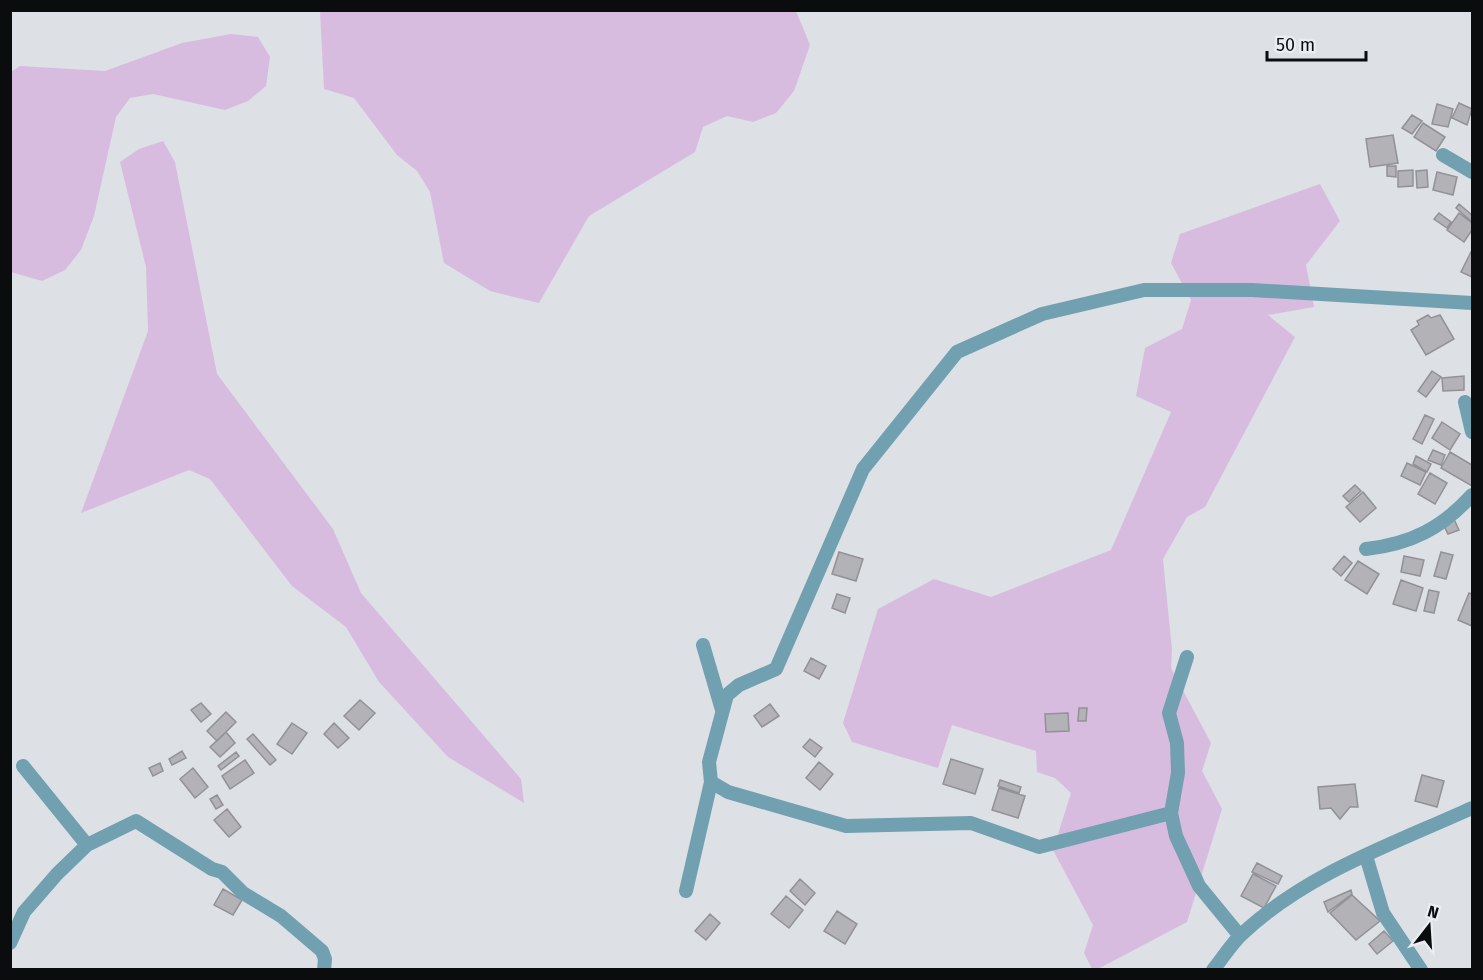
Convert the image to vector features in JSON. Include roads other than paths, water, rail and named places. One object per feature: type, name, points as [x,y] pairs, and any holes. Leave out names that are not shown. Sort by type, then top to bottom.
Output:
[{"type":"street","points":[[1443,155],[1473,172]]},
{"type":"street","points":[[686,891],[711,782],[709,762],[727,695],[739,685],[776,669],[862,469],[957,352],[1042,314],[1144,290],[1252,290],[1473,303]]},
{"type":"street","points":[[1465,402],[1473,432]]},
{"type":"street","points":[[1366,549],[1397,546],[1426,534],[1473,495]]},
{"type":"street","points":[[703,645],[723,712]]},
{"type":"street","points":[[1187,657],[1169,713],[1177,743],[1178,763],[1171,813],[1176,836],[1199,886],[1240,936]]},
{"type":"street","points":[[23,766],[87,845]]},
{"type":"street","points":[[711,782],[728,792],[846,826],[971,823],[1039,847],[1171,813]]},
{"type":"street","points":[[1213,969],[1240,936],[1289,897],[1327,873],[1473,808]]},
{"type":"street","points":[[10,943],[24,912],[57,874],[87,845],[136,821],[212,869],[222,872],[243,893],[281,916],[322,951],[325,959],[324,969]]},
{"type":"street","points":[[1366,856],[1383,913],[1421,969]]}]
